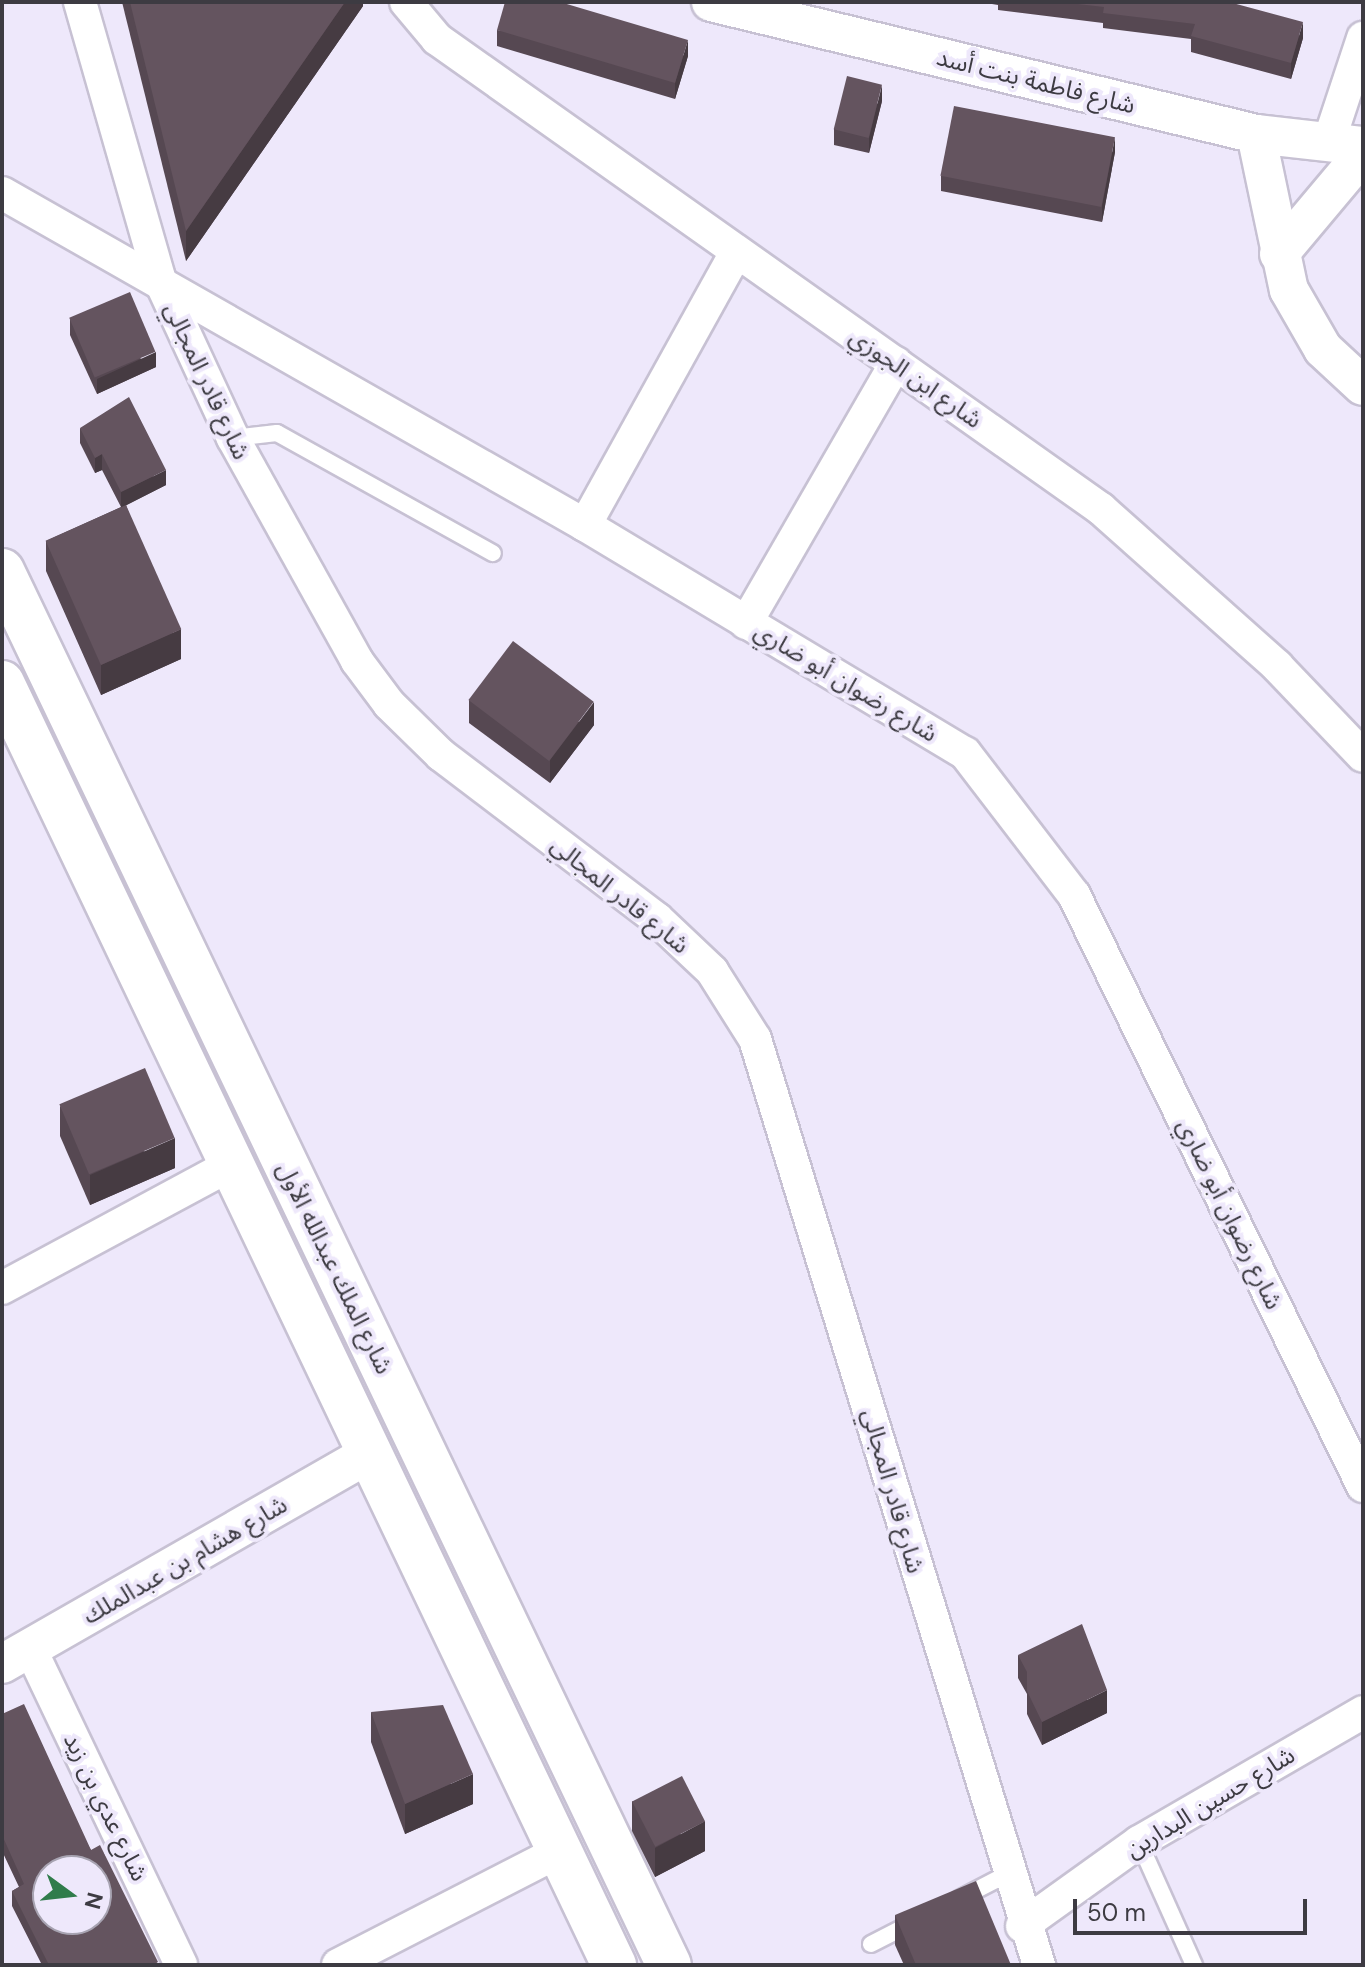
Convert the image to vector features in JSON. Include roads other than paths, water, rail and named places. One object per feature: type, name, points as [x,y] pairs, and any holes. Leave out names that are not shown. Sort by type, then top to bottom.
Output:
[{"type":"main road","name":"شارع الملك عبدالله الأول","points":[[2,571],[669,1965]]},
{"type":"main road","points":[[2,683],[229,1166],[614,1965]]},
{"type":"street","name":"شارع قادر المجالي","points":[[80,2],[159,278],[233,438],[302,570],[389,704],[441,755],[657,919],[712,971],[755,1039],[1011,1872],[1022,1926],[1039,1965]]},
{"type":"street","name":"شارع ابن الجوزي","points":[[406,2],[437,39],[1101,509],[1277,666],[1363,756]]},
{"type":"street","points":[[433,2],[437,39]]},
{"type":"street","name":"شارع فاطمة بنت أسد","points":[[730,4],[1256,134],[1351,148]]},
{"type":"street","points":[[1279,254],[1351,148],[1363,38]]},
{"type":"street","points":[[1256,134],[1279,254],[1306,324],[1323,349],[1363,386]]},
{"type":"street","name":"شارع رضوان أبو ضاري","points":[[2,193],[159,278],[585,525],[965,753],[1074,895],[1363,1486]]},
{"type":"street","points":[[585,525],[736,253]]},
{"type":"street","points":[[746,623],[896,363]]},
{"type":"street","points":[[2,1288],[229,1166]]},
{"type":"street","name":"شارع هشام بن عبدالملك","points":[[16,1656],[367,1455]]},
{"type":"street","name":"شارع عدي بن زيد","points":[[16,1656],[181,1965]]},
{"type":"street","name":"شارع حسين البدارين","points":[[1022,1926],[1139,1842],[1363,1712]]},
{"type":"street","points":[[338,1965],[560,1851]]},
{"type":"lane","points":[[233,438],[277,433],[493,553]]},
{"type":"lane","points":[[1139,1842],[1194,1965]]},
{"type":"lane","points":[[871,1944],[1011,1872]]}]
